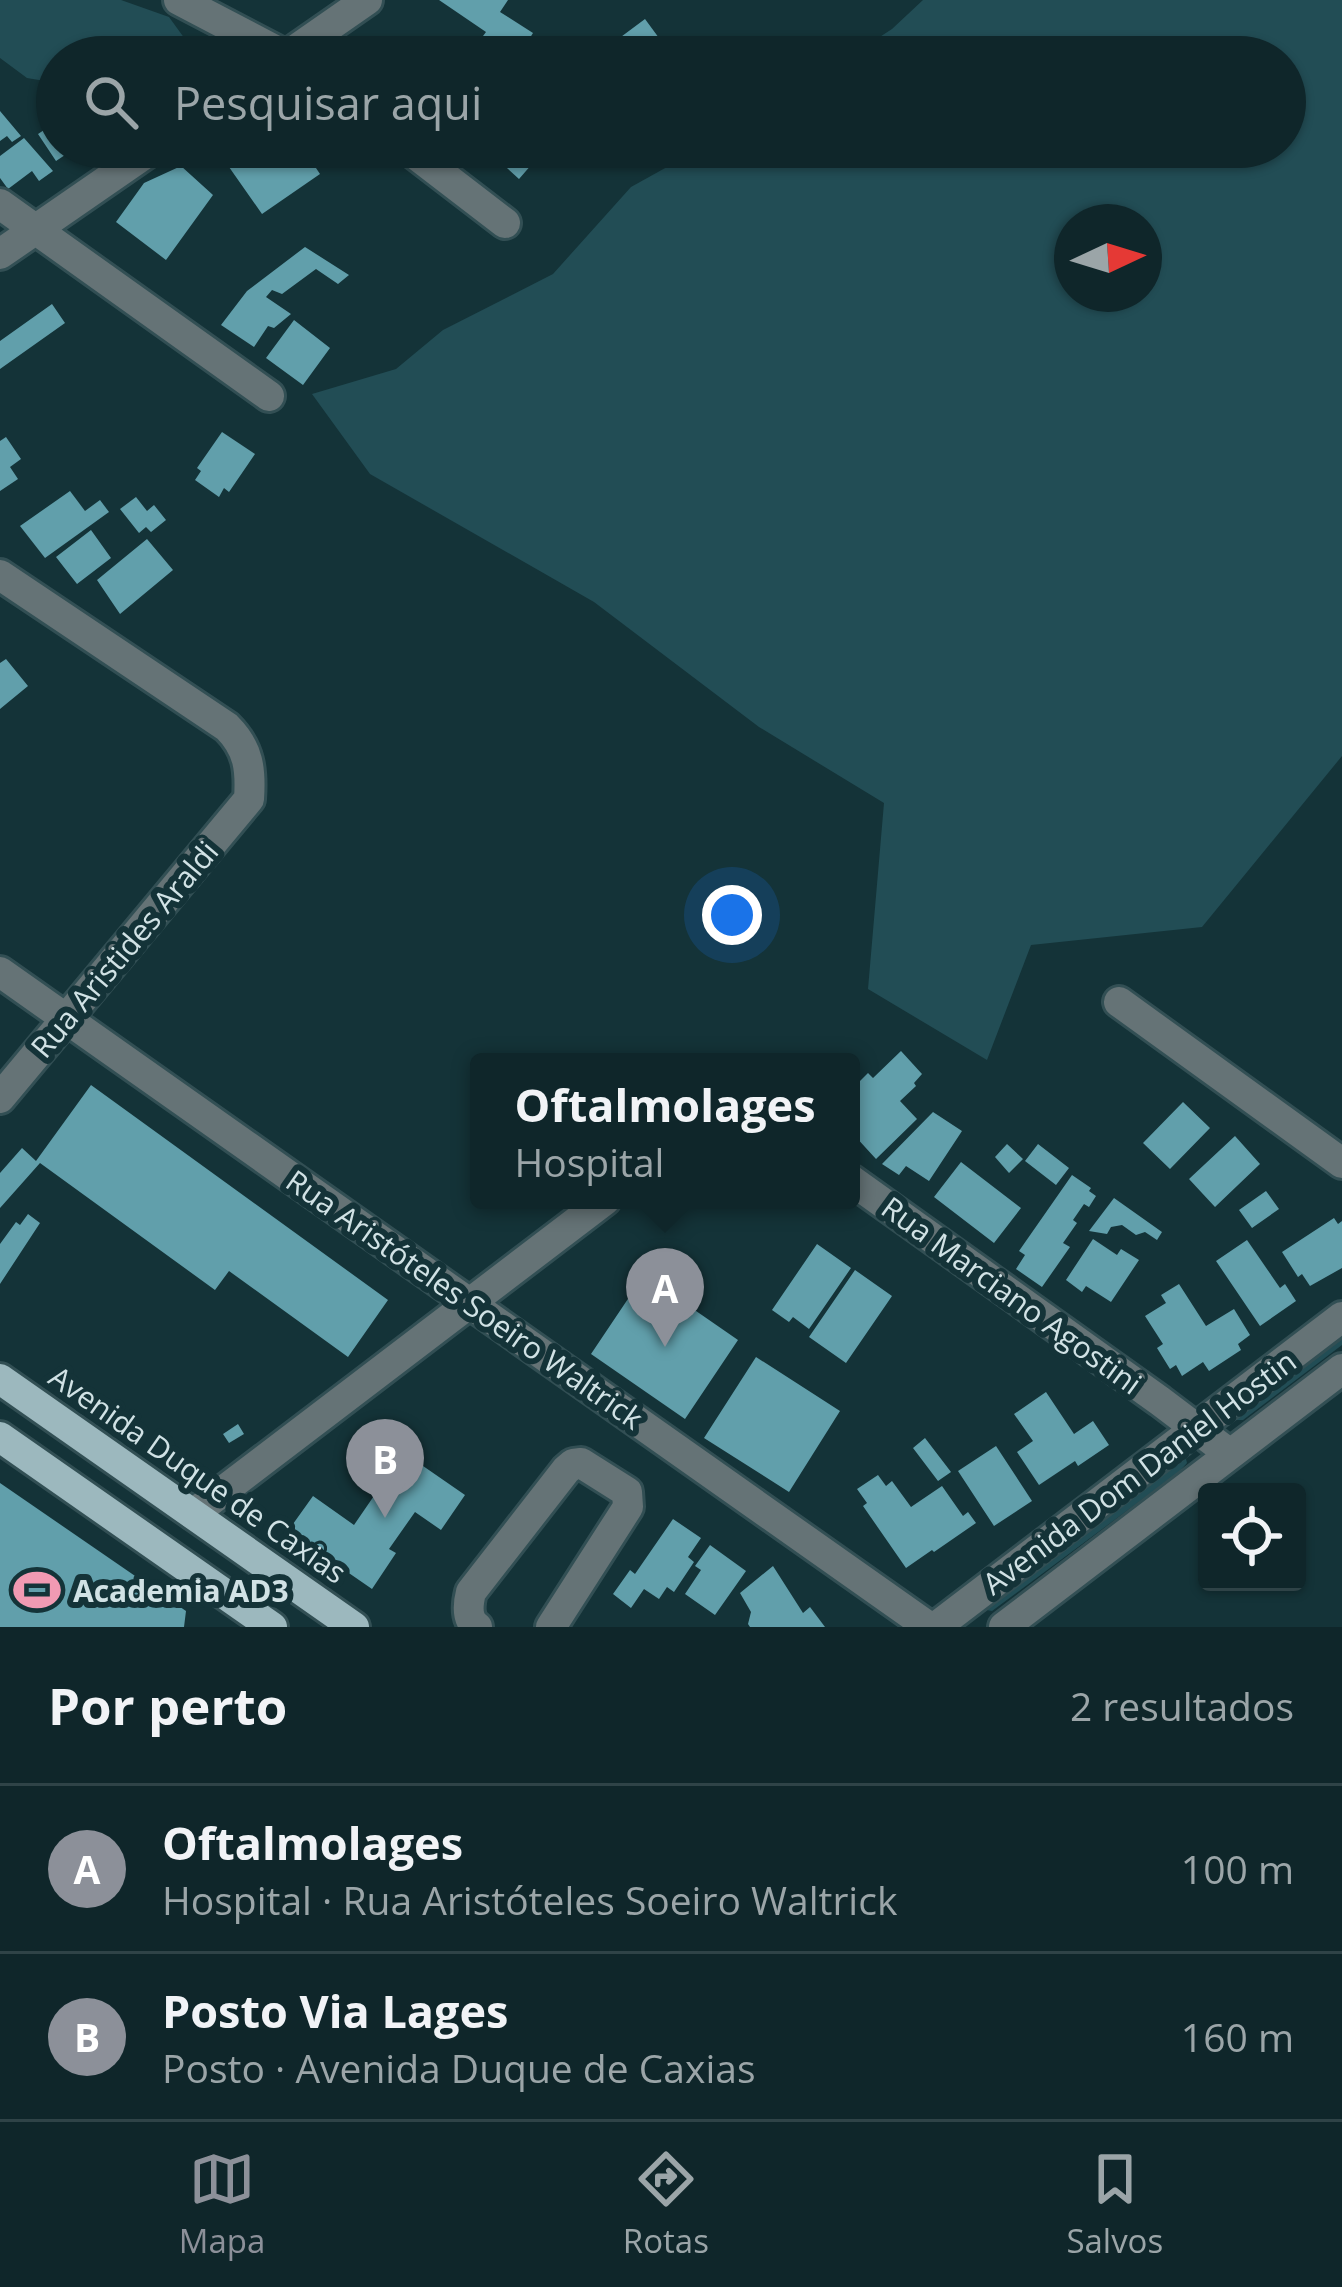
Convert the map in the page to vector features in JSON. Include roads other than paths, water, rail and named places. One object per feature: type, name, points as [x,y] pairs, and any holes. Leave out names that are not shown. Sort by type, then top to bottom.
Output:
[{"type":"main road","name":"Avenida Duque de Caxias","points":[[0,1379],[354,1627]]},
{"type":"main road","points":[[0,1437],[272,1627]]},
{"type":"street","points":[[179,0],[248,36]]},
{"type":"street","points":[[315,36],[367,0]]},
{"type":"street","points":[[0,254],[124,168]]},
{"type":"street","points":[[433,168],[505,223]]},
{"type":"street","points":[[0,205],[269,396]]},
{"type":"street","name":"Rua Aristides Araldi","points":[[0,575],[227,727],[240,740],[249,760],[249,800],[0,1098]]},
{"type":"street","name":"Rua Aristóteles Soeiro Waltrick","points":[[0,972],[932,1627]]},
{"type":"street","points":[[1119,1002],[1342,1163]]},
{"type":"street","name":"Rua Marciano Agostini","points":[[860,1186],[1230,1454]]},
{"type":"street","points":[[193,1514],[593,1209]]},
{"type":"street","name":"Avenida Dom Daniel Hostin","points":[[932,1627],[1342,1318]]},
{"type":"street","name":"Avenida Dom Daniel Hostin","points":[[1004,1627],[1342,1369]]},
{"type":"street","points":[[477,1627],[468,1606],[471,1592],[566,1470],[581,1463],[627,1492],[628,1507],[550,1627]]},
{"type":"place","name":"Oftalmolages","points":[[665,1347]]},
{"type":"place","name":"Posto Via Lages","points":[[385,1518]]},
{"type":"place","name":"Academia AD3","points":[[37,1590]]}]
